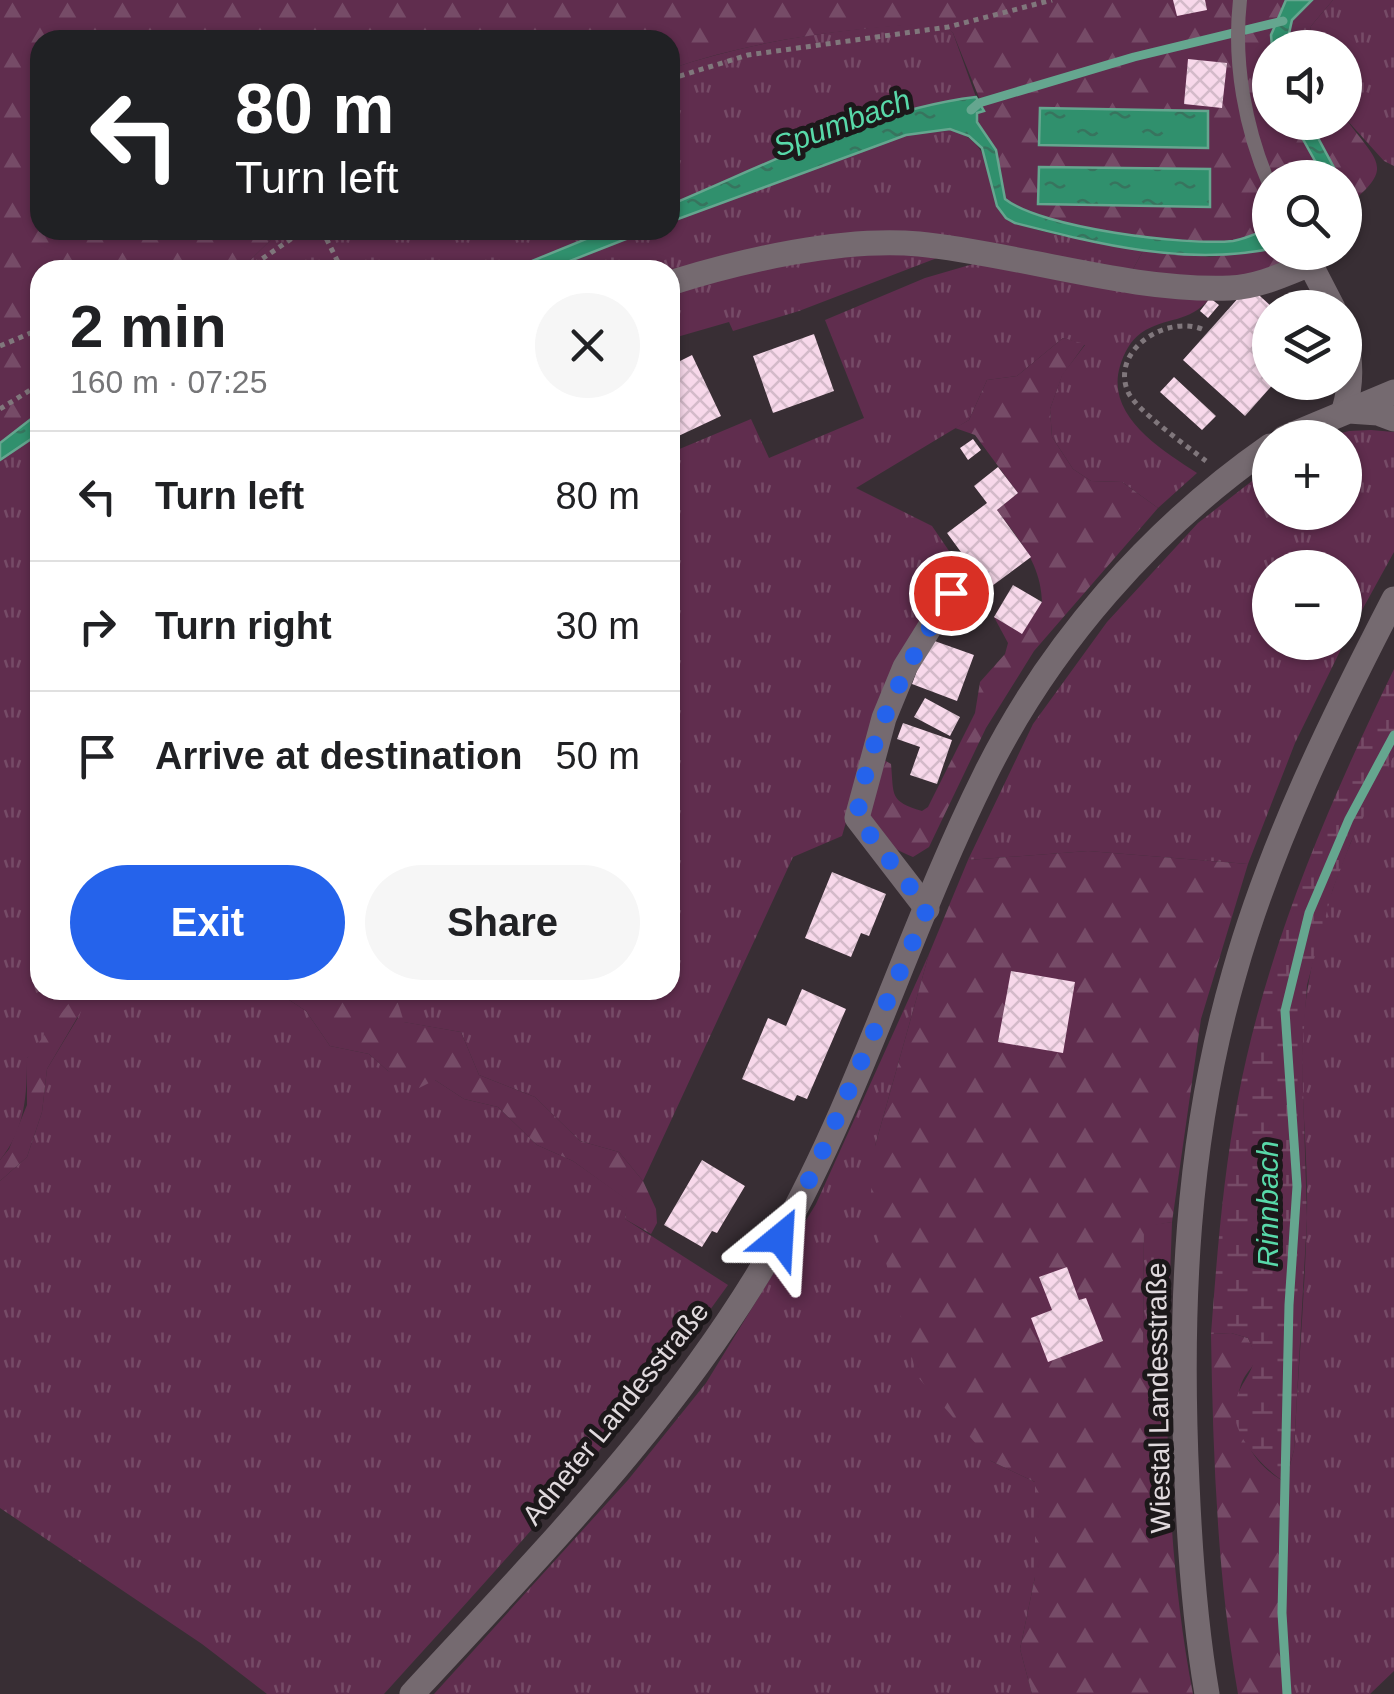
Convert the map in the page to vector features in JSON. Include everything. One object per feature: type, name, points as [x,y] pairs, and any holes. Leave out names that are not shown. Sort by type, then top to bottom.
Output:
[{"type":"street","points":[[680,282],[806,250],[886,242],[955,248],[1174,286],[1233,288],[1265,282],[1286,270]]},
{"type":"street","points":[[1323,420],[1394,392]]},
{"type":"street","points":[[1344,410],[1347,400]]},
{"type":"street","points":[[1344,410],[1378,413],[1394,419]]},
{"type":"street","name":"Adneter Landesstraße","points":[[412,1694],[600,1488],[689,1379],[737,1309],[780,1238],[816,1166],[986,772],[1025,704],[1074,633],[1136,560],[1252,460]]},
{"type":"street","points":[[927,909],[857,818],[884,718],[898,684],[951,593]]},
{"type":"street","name":"Wiestal Landesstraße","points":[[1207,1694],[1191,1568],[1182,1389],[1184,1288],[1199,1139],[1221,1024],[1260,892],[1329,730],[1394,598]]},
{"type":"lane","points":[[1240,0],[1237,46],[1251,135],[1260,160]]},
{"type":"path","points":[[680,76],[748,55],[948,27],[1052,0]]},
{"type":"path","points":[[260,260],[290,240]]},
{"type":"path","points":[[1202,329],[1182,324],[1153,334],[1134,352],[1125,379],[1133,401],[1227,479]]},
{"type":"path","points":[[0,346],[30,333]]},
{"type":"path","points":[[0,410],[30,390]]},
{"type":"green space","points":[[0,0],[1286,0],[1273,30],[1252,30],[1252,140],[1303,140],[1315,160],[1252,160],[1252,235],[1211,242],[1150,238],[1081,226],[1023,209],[1005,199],[996,150],[977,122],[978,113],[984,110],[953,33],[941,23],[804,37],[680,66],[680,30],[30,30],[30,240],[271,240],[250,260],[30,260],[30,420],[0,443]]},
{"type":"green space","points":[[1312,0],[1333,0],[1310,30],[1290,30],[1292,20]]},
{"type":"green space","points":[[1333,0],[1394,0],[1394,166],[1384,161],[1362,137],[1362,30],[1310,30]]},
{"type":"green space","points":[[941,22],[953,33],[976,97],[937,103],[859,126],[680,201],[680,66],[804,36]]},
{"type":"green space","points":[[950,129],[967,137],[984,158],[1001,207],[1022,225],[1144,249],[1132,271],[985,246],[680,269],[680,260],[572,260],[624,240],[680,240],[680,218],[906,135]]},
{"type":"green space","points":[[1319,140],[1362,140],[1374,157],[1376,174],[1362,193],[1362,160],[1330,160]]},
{"type":"green space","points":[[271,240],[584,240],[534,260],[250,260]]},
{"type":"green space","points":[[1144,249],[1209,257],[1252,251],[1252,270],[1263,270],[1236,280],[1132,271]]},
{"type":"green space","points":[[864,251],[950,253],[799,311],[733,331],[729,322],[680,336],[680,287],[781,262]]},
{"type":"green space","points":[[973,264],[1210,298],[1194,312],[1137,336],[1123,356],[1118,384],[1121,401],[1140,430],[1197,473],[1158,508],[1122,482],[1091,481],[1073,469],[1052,437],[1050,409],[1062,375],[1085,345],[1063,338],[1017,376],[987,380],[969,420],[856,488],[932,526],[958,564],[896,668],[842,836],[793,857],[643,1181],[619,1152],[580,1141],[535,1097],[479,1075],[461,1032],[403,1022],[397,1000],[680,1000],[680,449],[751,419],[769,458],[864,418],[825,320],[925,278]]},
{"type":"green space","points":[[1063,338],[1085,344],[1062,376],[1050,409],[1052,437],[1073,469],[1091,481],[1122,482],[1158,508],[1034,651],[986,728],[929,847],[913,857],[882,839],[870,818],[873,792],[884,760],[891,764],[898,800],[922,811],[928,807],[975,713],[980,682],[1005,654],[1008,643],[994,617],[1042,602],[1033,564],[997,510],[1018,493],[975,435],[955,428],[969,420],[987,380],[1017,376]]},
{"type":"green space","points":[[1362,430],[1394,432],[1394,552],[1362,610],[1362,550],[1252,550],[1252,660],[1336,660],[1295,743],[1248,864],[1088,851],[968,860],[1033,724],[1107,622],[1198,523],[1252,481],[1252,530],[1362,530]]},
{"type":"green space","points":[[30,440],[30,1000],[289,1000],[306,1011],[330,1046],[369,1054],[388,1071],[435,1080],[464,1099],[498,1107],[537,1145],[573,1161],[628,1200],[625,1219],[728,1285],[605,1444],[384,1694],[267,1694],[202,1644],[0,1508],[0,1181],[27,1157],[42,1112],[47,1069],[79,1016],[27,1058],[20,1124],[0,1160],[0,460]]},
{"type":"green space","points":[[1394,669],[1394,755],[1351,842],[1333,889],[1307,985],[1302,1057],[1307,1218],[1294,1450],[1285,1482],[1258,1459],[1237,1426],[1235,1404],[1254,1358],[1248,1338],[1231,1333],[1211,1334],[1228,1157],[1250,1042],[1282,932],[1345,773]]},
{"type":"green space","points":[[1394,755],[1394,1671],[1370,1694],[1287,1694],[1282,1539],[1283,1508],[1294,1450],[1306,1244],[1304,1016],[1329,900],[1358,826]]},
{"type":"green space","points":[[1088,851],[1248,864],[1201,1019],[1172,1222],[1144,1227],[1143,1359],[1167,1359],[1172,1527],[1193,1694],[1032,1694],[1020,1649],[1035,1577],[1035,1482],[991,1461],[917,1376],[870,1204],[875,1146],[929,954],[968,860]]},
{"type":"green space","points":[[929,954],[875,1146],[991,1461],[1035,1482],[1035,1577],[1020,1649],[1032,1694],[434,1694],[628,1480],[706,1383],[816,1204]]},
{"type":"green space","points":[[71,1000],[88,1000],[47,1069],[42,1112],[27,1157],[0,1181],[0,1160],[9,1149],[27,1105],[27,1058]]},
{"type":"green space","points":[[289,1000],[397,1000],[404,1022],[461,1032],[479,1075],[535,1097],[580,1141],[619,1152],[643,1181],[656,1209],[657,1223],[651,1234],[625,1219],[627,1200],[573,1161],[537,1145],[498,1107],[464,1099],[435,1080],[419,1088],[388,1071],[369,1054],[330,1046],[306,1011]]},
{"type":"green space","points":[[1172,1222],[1167,1359],[1143,1360],[1144,1226]]},
{"type":"green space","points":[[1231,1333],[1248,1338],[1254,1356],[1239,1392],[1246,1439],[1264,1467],[1285,1482],[1282,1613],[1287,1694],[1238,1694],[1231,1649],[1217,1515],[1211,1334]]},
{"type":"water","points":[[1286,0],[1312,0],[1292,20],[1290,30],[1273,30]]},
{"type":"water","points":[[976,97],[984,111],[977,113],[977,122],[996,150],[1005,199],[1023,209],[1081,226],[1150,238],[1211,242],[1252,235],[1252,252],[1173,254],[1109,245],[1015,223],[997,206],[982,148],[969,136],[950,129],[906,135],[680,218],[680,201],[820,140],[898,113]]},
{"type":"water","points":[[1040,108],[1208,111],[1208,148],[1039,145]]},
{"type":"water","points":[[1303,140],[1319,140],[1330,160],[1315,160]]},
{"type":"water","points":[[1039,167],[1210,169],[1210,207],[1038,204]]},
{"type":"water","points":[[584,240],[624,240],[572,260],[534,260]]},
{"type":"water","points":[[30,420],[30,440],[0,460],[0,443]]},
{"type":"building","points":[[1173,0],[1205,0],[1207,10],[1177,16]]},
{"type":"building","points":[[1188,59],[1227,63],[1222,108],[1184,104]]},
{"type":"building","points":[[1249,286],[1253,290],[1252,400],[1259,400],[1245,416],[1183,360]]},
{"type":"building","points":[[1210,298],[1219,305],[1208,318],[1200,311]]},
{"type":"building","points":[[814,334],[834,391],[773,413],[753,356]]},
{"type":"building","points":[[692,355],[721,416],[680,435],[680,361]]},
{"type":"building","points":[[1174,377],[1216,416],[1202,430],[1160,392]]},
{"type":"building","points":[[973,439],[981,450],[968,460],[960,448]]},
{"type":"building","points":[[998,467],[1018,493],[997,510],[1031,557],[988,589],[947,533],[987,503],[974,486]]},
{"type":"building","points":[[1013,585],[1042,602],[1022,634],[994,617]]},
{"type":"building","points":[[929,639],[974,655],[957,701],[912,684]]},
{"type":"building","points":[[925,698],[960,717],[950,736],[914,717]]},
{"type":"building","points":[[903,723],[952,740],[937,784],[910,775],[920,747],[897,739]]},
{"type":"building","points":[[832,872],[886,894],[869,936],[861,933],[851,957],[805,938]]},
{"type":"building","points":[[1011,971],[1075,982],[1063,1053],[998,1042]]},
{"type":"building","points":[[802,989],[846,1009],[807,1099],[797,1095],[794,1101],[742,1079],[768,1018],[786,1026]]},
{"type":"building","points":[[702,1160],[745,1186],[717,1233],[712,1231],[702,1247],[664,1225]]},
{"type":"building","points":[[1067,1267],[1079,1300],[1086,1298],[1103,1341],[1048,1362],[1031,1318],[1052,1310],[1039,1277]]},
{"type":"waterway","points":[[971,110],[979,103],[1134,57],[1283,21]]},
{"type":"waterway","name":"Rinnbach","points":[[1287,1694],[1282,1613],[1289,1305],[1297,1186],[1285,1011],[1309,913],[1349,819],[1394,735]]},
{"type":"route","points":[[780,1238],[868,1051],[927,909],[857,818],[884,718],[905,667],[951,593]]},
{"type":"water label","name":"Spumbach","points":[[842,123]]}]
